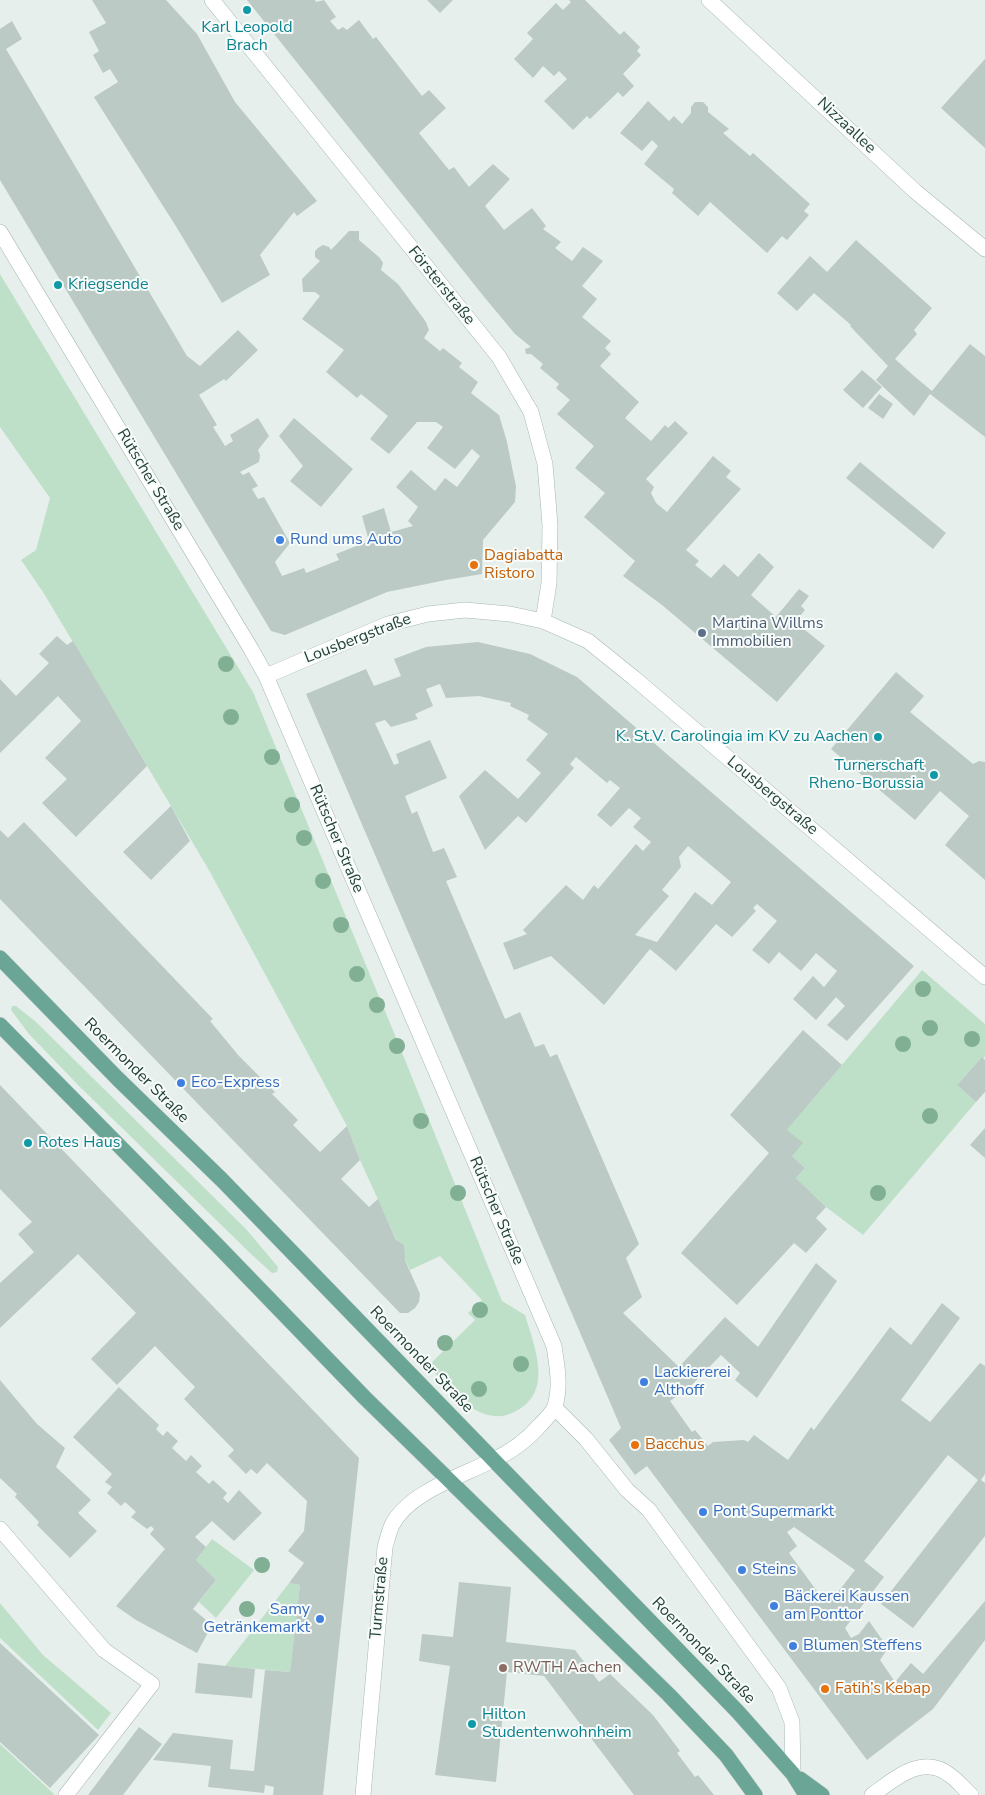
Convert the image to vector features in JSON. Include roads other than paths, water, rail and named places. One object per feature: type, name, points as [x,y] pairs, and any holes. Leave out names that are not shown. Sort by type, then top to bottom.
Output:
[{"type":"main road","name":"Roermonder Straße","points":[[0,958],[118,1079],[222,1180],[732,1705],[793,1774],[806,1795]]},
{"type":"main road","points":[[0,1025],[365,1398],[669,1695],[726,1755],[755,1795]]},
{"type":"main road","points":[[793,1774],[822,1795]]},
{"type":"street","name":"Försterstraße","points":[[212,0],[499,357],[531,412],[545,464],[550,524],[549,584],[543,621]]},
{"type":"street","name":"Nizzaallee","points":[[709,0],[916,192],[985,250]]},
{"type":"street","name":"Rütscher Straße","points":[[0,232],[266,676],[554,1346],[559,1378],[555,1408]]},
{"type":"street","name":"Lousbergstraße","points":[[266,676],[388,624],[428,614],[466,610],[510,614],[543,621],[588,641],[634,678],[985,977]]},
{"type":"street","points":[[494,1460],[528,1438],[555,1408],[586,1439],[627,1490],[649,1510],[779,1688],[792,1722],[793,1774]]},
{"type":"street","name":"Turmstraße","points":[[363,1795],[385,1547],[392,1524],[404,1510],[424,1494],[448,1480],[494,1460]]},
{"type":"street","points":[[0,1529],[104,1650],[152,1684],[66,1795]]},
{"type":"street","points":[[872,1795],[908,1771],[925,1766],[938,1768],[951,1775],[971,1795]]},
{"type":"place","name":"Karl Leopold Brach","points":[[247,10]]},
{"type":"place","name":"Kriegsende","points":[[58,285]]},
{"type":"place","name":"Rund ums Auto","points":[[280,540]]},
{"type":"place","name":"Dagiabatta Ristoro","points":[[474,565]]},
{"type":"place","name":"Martina Willms Immobilien","points":[[702,633]]},
{"type":"place","name":"K. St.V. Carolingia im KV zu Aachen","points":[[878,737]]},
{"type":"place","name":"Turnerschaft Rheno-Borussia","points":[[934,775]]},
{"type":"place","name":"Eco-Express","points":[[181,1083]]},
{"type":"place","name":"Rotes Haus","points":[[28,1143]]},
{"type":"place","name":"Lackiererei Althoff","points":[[644,1382]]},
{"type":"place","name":"Bacchus","points":[[635,1445]]},
{"type":"place","name":"Pont Supermarkt","points":[[703,1512]]},
{"type":"place","name":"Steins","points":[[742,1570]]},
{"type":"place","name":"Bäckerei Kaussen am Ponttor","points":[[774,1606]]},
{"type":"place","name":"Samy Getränkemarkt","points":[[320,1619]]},
{"type":"place","name":"Blumen Steffens","points":[[793,1646]]},
{"type":"place","name":"RWTH Aachen","points":[[503,1668]]},
{"type":"place","name":"Fatih’s Kebap","points":[[825,1689]]},
{"type":"place","name":"Hilton Studentenwohnheim","points":[[472,1724]]}]
